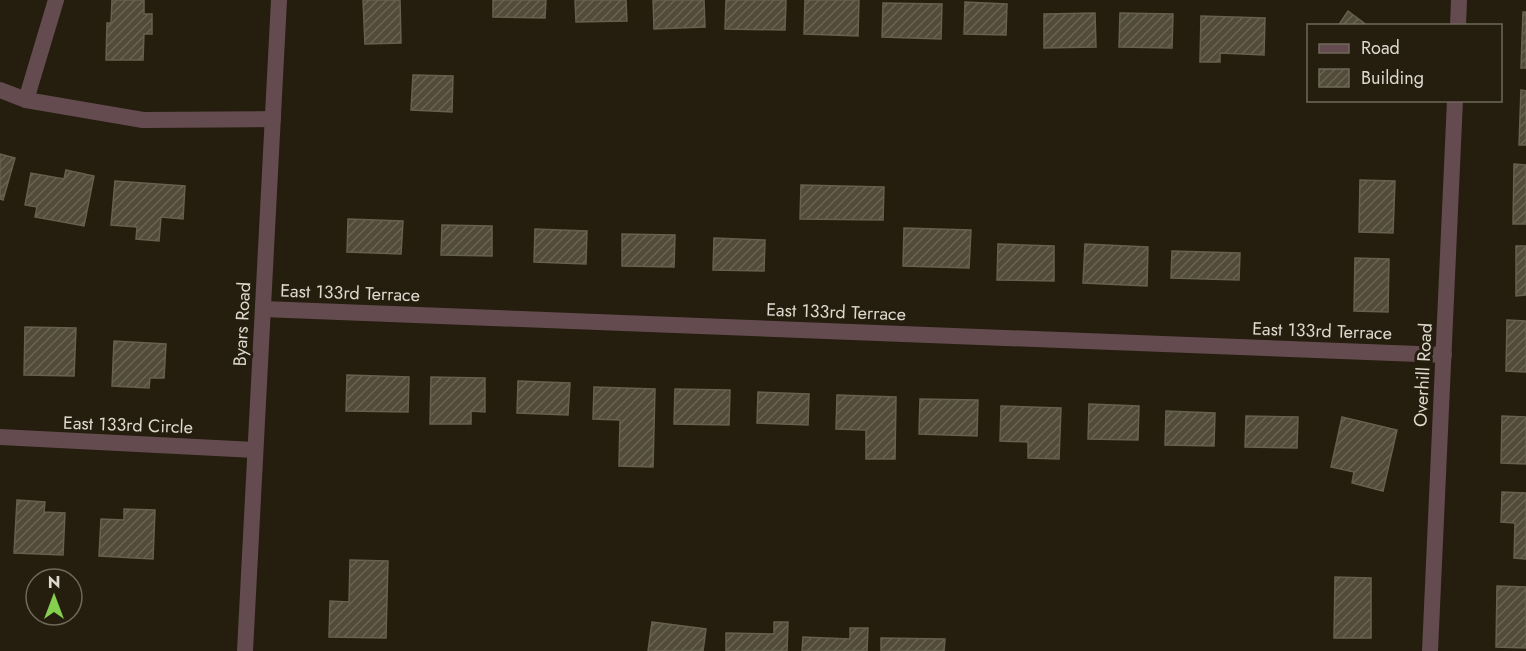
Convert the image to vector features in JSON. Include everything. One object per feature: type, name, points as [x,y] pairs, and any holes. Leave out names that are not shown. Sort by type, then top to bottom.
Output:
[{"type":"street","points":[[26,100],[56,0]]},
{"type":"street","name":"Byars Road","points":[[245,651],[279,0]]},
{"type":"street","points":[[1458,24],[1459,0]]},
{"type":"street","points":[[0,90],[26,100],[142,120],[273,119]]},
{"type":"street","name":"Overhill Road","points":[[1430,651],[1455,102]]},
{"type":"street","name":"East 133rd Terrace","points":[[263,309],[1444,355]]},
{"type":"street","name":"East 133rd Circle","points":[[0,437],[255,450]]},
{"type":"building","points":[[112,0],[144,0],[144,14],[152,14],[152,34],[144,34],[143,60],[106,60],[107,23],[111,23]]},
{"type":"building","points":[[363,0],[400,0],[401,43],[365,44]]},
{"type":"building","points":[[493,0],[546,0],[545,18],[493,17]]},
{"type":"building","points":[[575,0],[626,0],[627,21],[576,22]]},
{"type":"building","points":[[653,0],[704,0],[705,27],[654,29]]},
{"type":"building","points":[[726,0],[786,0],[785,30],[725,29]]},
{"type":"building","points":[[805,0],[859,0],[858,36],[804,34]]},
{"type":"building","points":[[965,2],[1007,4],[1006,35],[964,34]]},
{"type":"building","points":[[883,3],[942,4],[941,39],[882,37]]},
{"type":"building","points":[[1348,11],[1365,24],[1339,24]]},
{"type":"building","points":[[1523,12],[1526,12],[1526,68],[1521,68]]},
{"type":"building","points":[[1095,13],[1096,47],[1044,48],[1044,14]]},
{"type":"building","points":[[1120,13],[1173,14],[1172,48],[1119,47]]},
{"type":"building","points":[[1201,16],[1265,18],[1264,55],[1220,53],[1220,62],[1200,62]]},
{"type":"building","points":[[413,75],[453,76],[452,112],[411,110]]},
{"type":"building","points":[[1521,90],[1526,91],[1526,145],[1519,145]]},
{"type":"building","points":[[0,154],[15,158],[3,200],[0,199]]},
{"type":"building","points":[[1514,164],[1526,165],[1526,224],[1513,224]]},
{"type":"building","points":[[66,170],[94,176],[84,226],[35,217],[37,207],[25,205],[31,173],[64,179]]},
{"type":"building","points":[[1360,180],[1395,181],[1393,233],[1359,232]]},
{"type":"building","points":[[115,181],[185,186],[183,219],[161,217],[159,241],[136,239],[137,227],[111,225]]},
{"type":"building","points":[[801,185],[884,187],[883,220],[800,219]]},
{"type":"building","points":[[348,219],[403,221],[401,254],[347,252]]},
{"type":"building","points":[[442,225],[492,226],[492,256],[441,255]]},
{"type":"building","points":[[904,228],[971,230],[969,268],[903,266]]},
{"type":"building","points":[[535,229],[587,231],[586,264],[534,262]]},
{"type":"building","points":[[622,234],[675,235],[674,267],[622,266]]},
{"type":"building","points":[[714,238],[765,240],[764,271],[713,270]]},
{"type":"building","points":[[998,244],[1054,246],[1054,281],[997,280]]},
{"type":"building","points":[[1085,244],[1148,247],[1147,286],[1083,283]]},
{"type":"building","points":[[1516,246],[1526,246],[1526,295],[1516,296]]},
{"type":"building","points":[[1172,251],[1240,253],[1239,280],[1171,278]]},
{"type":"building","points":[[1355,258],[1389,259],[1388,312],[1354,311]]},
{"type":"building","points":[[1507,320],[1526,321],[1526,372],[1506,371]]},
{"type":"building","points":[[25,327],[76,328],[74,376],[24,375]]},
{"type":"building","points":[[114,341],[166,344],[164,378],[150,378],[149,388],[112,386]]},
{"type":"building","points":[[347,375],[409,377],[408,412],[346,411]]},
{"type":"building","points":[[431,377],[485,378],[485,412],[471,411],[471,424],[430,424]]},
{"type":"building","points":[[518,381],[570,383],[568,415],[517,413]]},
{"type":"building","points":[[594,387],[655,389],[653,467],[619,466],[620,420],[593,419]]},
{"type":"building","points":[[675,389],[730,390],[729,425],[674,424]]},
{"type":"building","points":[[758,392],[809,394],[808,425],[757,423]]},
{"type":"building","points":[[837,395],[896,397],[895,459],[866,459],[866,430],[836,429]]},
{"type":"building","points":[[920,399],[978,400],[977,436],[919,434]]},
{"type":"building","points":[[1089,404],[1139,406],[1138,440],[1088,439]]},
{"type":"building","points":[[1001,406],[1061,408],[1059,459],[1028,458],[1028,442],[1000,441]]},
{"type":"building","points":[[1166,411],[1215,413],[1214,446],[1165,445]]},
{"type":"building","points":[[1246,416],[1298,417],[1297,448],[1245,447]]},
{"type":"building","points":[[1502,416],[1526,417],[1526,464],[1501,463]]},
{"type":"building","points":[[1342,417],[1397,430],[1383,491],[1352,483],[1354,472],[1331,467]]},
{"type":"building","points":[[1502,492],[1526,493],[1526,559],[1514,558],[1515,523],[1501,522]]},
{"type":"building","points":[[17,500],[45,502],[44,512],[65,513],[63,555],[14,553]]},
{"type":"building","points":[[124,509],[155,510],[153,559],[99,556],[101,519],[124,520]]},
{"type":"building","points":[[350,560],[388,561],[386,638],[329,637],[330,601],[349,602]]},
{"type":"building","points":[[1335,577],[1371,578],[1371,638],[1334,638]]},
{"type":"building","points":[[1497,586],[1526,587],[1526,648],[1496,647]]},
{"type":"building","points":[[652,622],[706,629],[703,651],[648,651]]},
{"type":"building","points":[[774,622],[788,622],[787,651],[726,651],[726,633],[774,634]]},
{"type":"building","points":[[850,628],[868,628],[867,651],[802,651],[803,637],[850,639]]},
{"type":"building","points":[[881,638],[945,639],[944,651],[881,651]]}]
